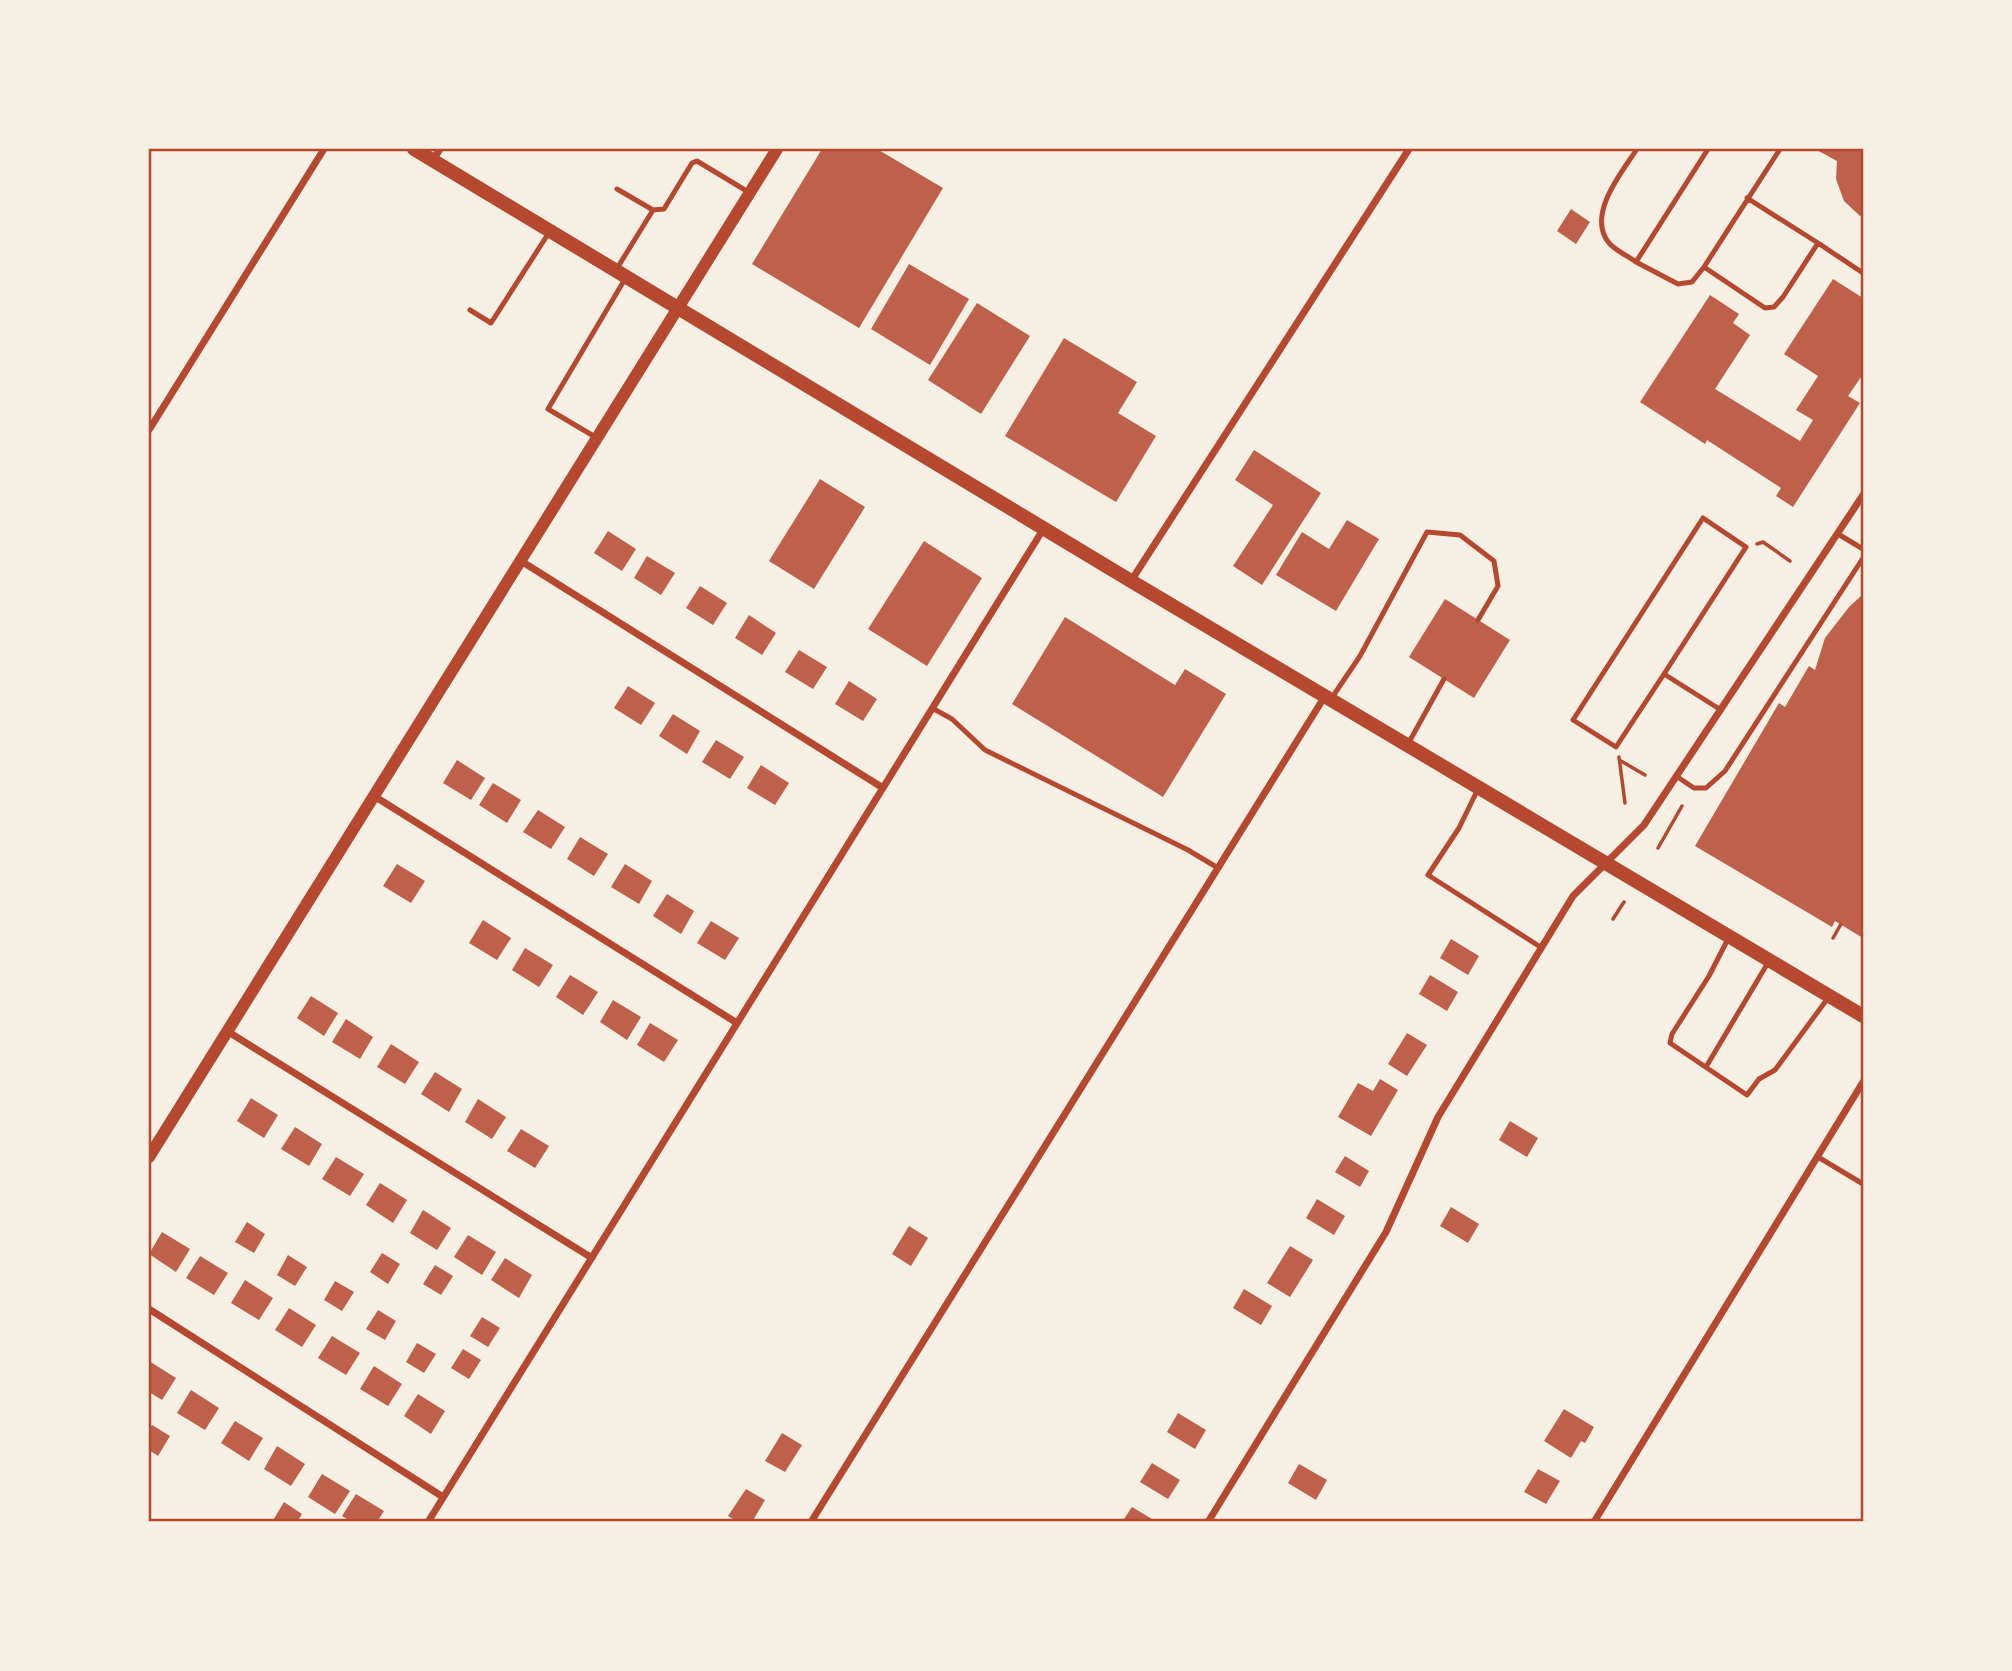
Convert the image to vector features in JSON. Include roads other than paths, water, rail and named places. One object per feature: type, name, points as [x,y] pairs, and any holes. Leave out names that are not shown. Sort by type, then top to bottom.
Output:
[{"type":"main road","points":[[414,149],[436,154],[550,232],[1863,1016]]},
{"type":"street","points":[[149,430],[324,149]]},
{"type":"street","points":[[149,1157],[777,149]]},
{"type":"street","points":[[1131,581],[1409,149]]},
{"type":"street","points":[[1208,1522],[1387,1231],[1438,1117],[1573,896],[1644,825],[1863,495]]},
{"type":"street","points":[[428,1522],[1044,528]]},
{"type":"street","points":[[521,561],[883,788]]},
{"type":"street","points":[[811,1522],[1218,868],[1328,697]]},
{"type":"street","points":[[374,796],[737,1023]]},
{"type":"street","points":[[227,1030],[592,1258]]},
{"type":"street","points":[[1594,1522],[1863,1082]]},
{"type":"street","points":[[149,1309],[443,1497]]},
{"type":"lane","points":[[1637,149],[1608,194],[1602,220],[1604,234],[1608,242],[1636,262],[1678,284],[1692,282],[1704,267],[1780,149]]},
{"type":"lane","points":[[1636,262],[1708,149]]},
{"type":"lane","points":[[617,189],[653,210],[664,209],[692,163],[697,161],[750,193]]},
{"type":"lane","points":[[1748,198],[1863,273]]},
{"type":"lane","points":[[597,438],[548,409],[622,274],[653,210]]},
{"type":"lane","points":[[470,310],[491,323],[550,232]]},
{"type":"lane","points":[[1704,267],[1765,308],[1774,307],[1818,243]]},
{"type":"lane","points":[[1703,518],[1746,547],[1664,674],[1616,747],[1573,720],[1703,518]]},
{"type":"lane","points":[[1328,697],[1360,656],[1427,532],[1460,535],[1494,561],[1498,586],[1478,620]]},
{"type":"lane","points":[[1838,534],[1863,549]]},
{"type":"lane","points":[[1676,776],[1694,788],[1706,788],[1725,771],[1863,558]]},
{"type":"lane","points":[[1664,674],[1721,710]]},
{"type":"lane","points":[[1408,744],[1444,679]]},
{"type":"lane","points":[[932,708],[951,719],[985,750],[1188,850],[1218,868]]},
{"type":"lane","points":[[1479,787],[1458,828],[1428,875],[1542,948]]},
{"type":"lane","points":[[1730,936],[1709,976],[1672,1034],[1670,1042],[1747,1095],[1759,1079],[1775,1070],[1830,996]]},
{"type":"lane","points":[[1706,1067],[1769,960]]},
{"type":"lane","points":[[1818,1157],[1863,1184]]}]
